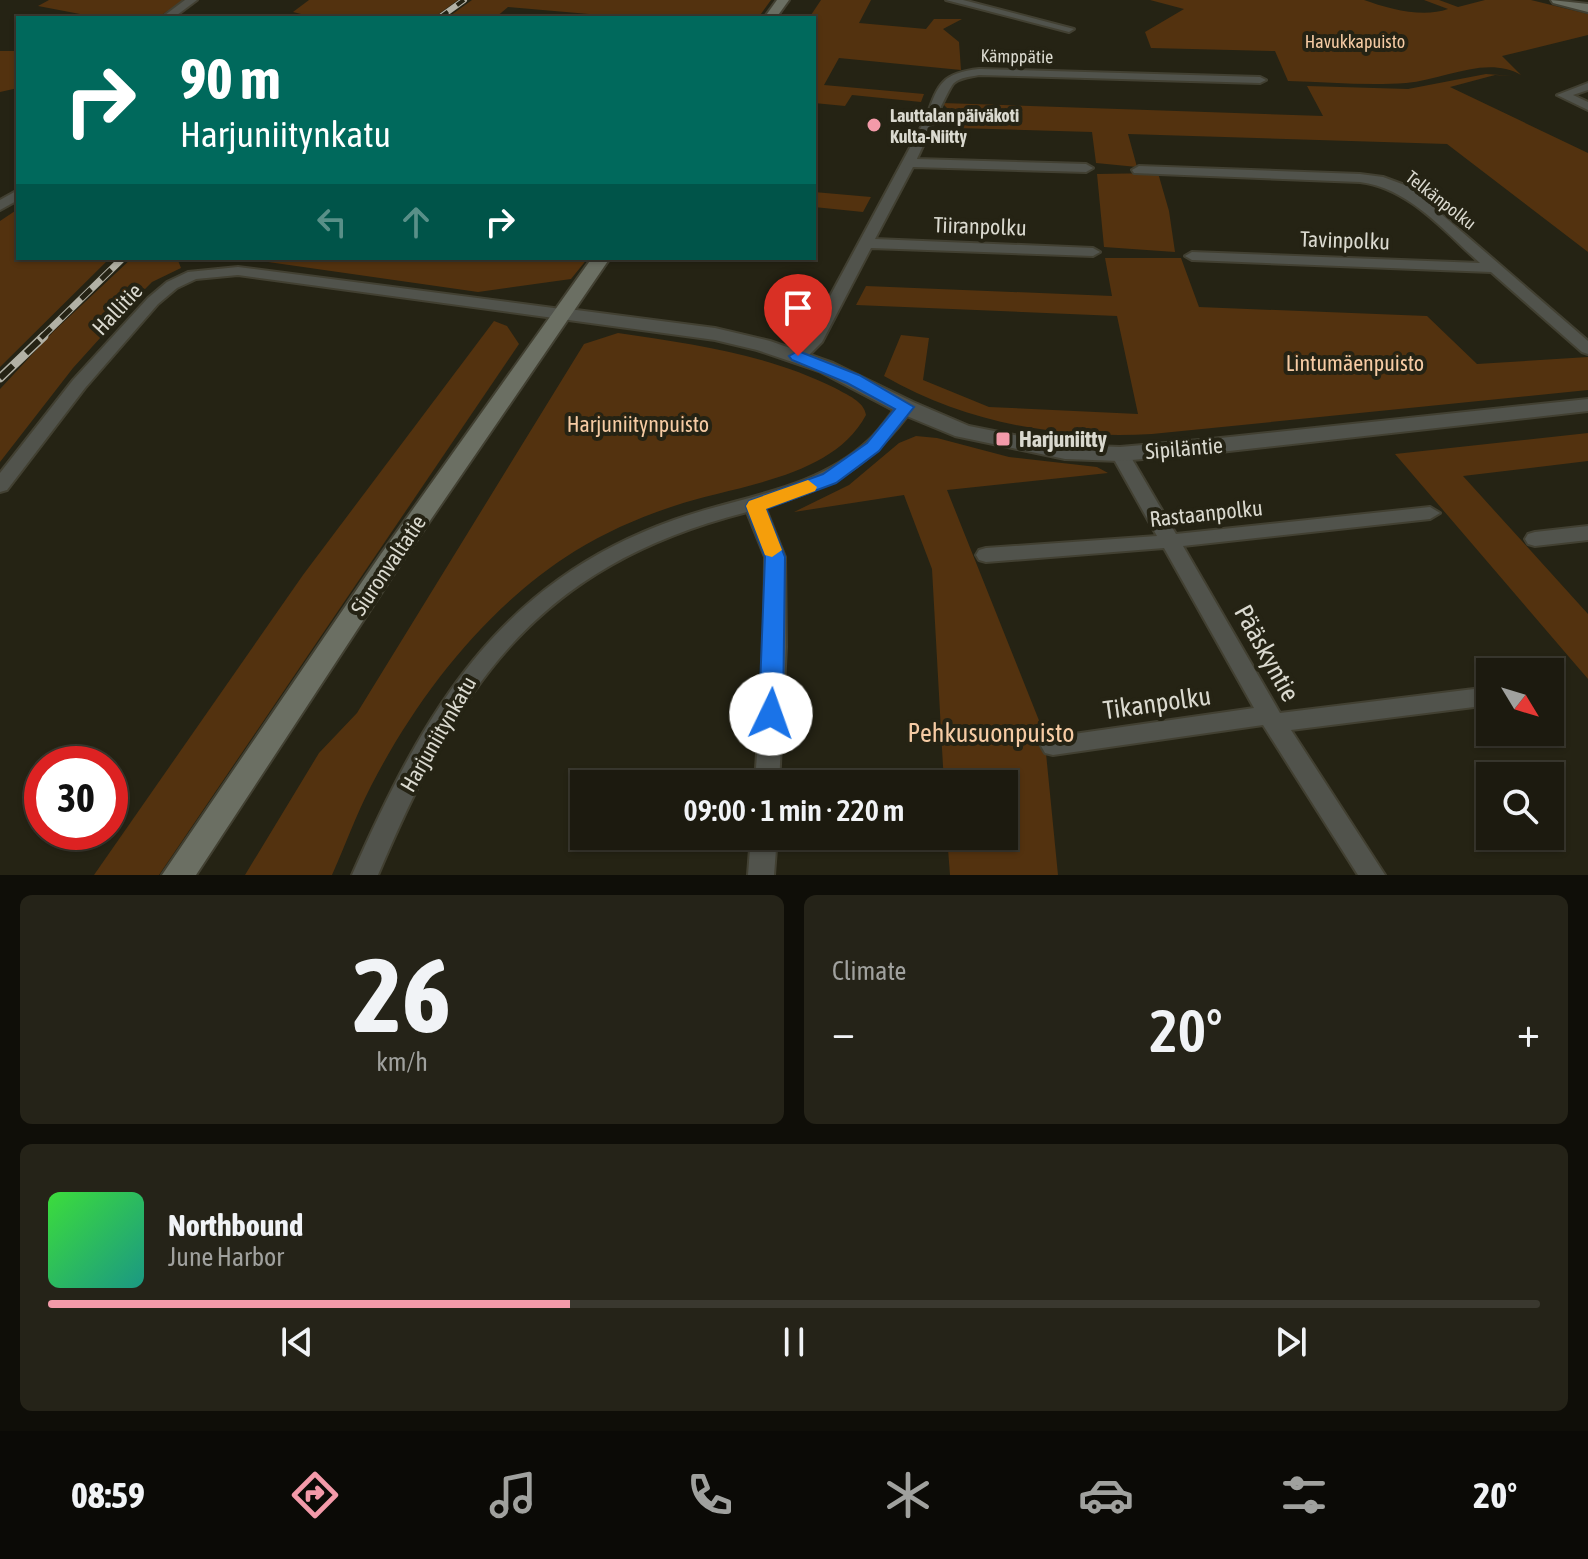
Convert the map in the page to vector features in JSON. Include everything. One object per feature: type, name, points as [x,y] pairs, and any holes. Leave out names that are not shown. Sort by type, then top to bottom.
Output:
[{"type":"main road","points":[[1557,0],[1588,8]]},
{"type":"main road","name":"Siuronvaltatie","points":[[178,875],[600,260]]},
{"type":"street","points":[[169,16],[192,0]]},
{"type":"street","points":[[951,0],[1069,29]]},
{"type":"street","name":"Kämppätie","points":[[798,356],[814,342],[933,116],[945,81],[965,73],[1260,80]]},
{"type":"street","points":[[1588,86],[1563,95],[1588,106]]},
{"type":"street","points":[[907,163],[1086,168]]},
{"type":"street","name":"Telkänpolku","points":[[1139,170],[1378,180],[1405,190],[1588,349]]},
{"type":"street","name":"Tiiranpolku","points":[[866,243],[1093,252]]},
{"type":"street","name":"Tavinpolku","points":[[1192,256],[1496,268]]},
{"type":"street","name":"Hallitie","points":[[0,486],[79,384],[153,301],[172,285],[193,275],[238,271],[561,314]]},
{"type":"street","name":"Sipiläntie","points":[[561,314],[715,334],[798,356],[963,431],[1065,452],[1120,454],[1588,405]]},
{"type":"street","name":"Harjuniitynkatu","points":[[365,875],[414,769],[459,690],[495,645],[543,598],[585,567],[633,542],[682,523],[755,506],[830,479],[873,447],[905,407]]},
{"type":"street","name":"Pääskyntie","points":[[1120,454],[1272,719],[1372,875]]},
{"type":"street","points":[[755,506],[775,557],[775,647],[768,770]]},
{"type":"street","name":"Rastaanpolku","points":[[986,555],[1172,541],[1430,513]]},
{"type":"street","points":[[1535,539],[1588,533]]},
{"type":"street","name":"Tikanpolku","points":[[1053,746],[1476,697]]},
{"type":"street","points":[[761,875],[763,850]]},
{"type":"green space","points":[[49,0],[184,0],[160,16],[90,16],[38,6]]},
{"type":"green space","points":[[309,0],[458,0],[436,16],[309,16],[293,12]]},
{"type":"green space","points":[[472,0],[771,0],[759,16],[612,16],[508,7],[497,16],[450,16]]},
{"type":"green space","points":[[821,0],[871,0],[859,23],[926,29],[934,19],[962,19],[943,29],[959,42],[961,70],[839,58],[824,85],[924,94],[921,102],[852,95],[845,106],[816,103],[816,16],[810,16]]},
{"type":"green space","name":"Havukkapuisto","points":[[1150,0],[1364,0],[1395,9],[1428,13],[1448,9],[1424,0],[1439,0],[1458,7],[1485,0],[1531,0],[1588,14],[1588,35],[1502,56],[1521,75],[1494,67],[1406,83],[1288,81],[1275,51],[1151,48],[1145,32],[1184,9]]},
{"type":"green space","points":[[0,51],[16,51],[16,88],[0,92]]},
{"type":"green space","points":[[1486,74],[1513,76],[1495,75],[1450,87],[1588,153],[1588,252],[1447,144],[1128,134],[1137,167],[1096,163],[1092,132],[957,128],[961,112],[950,111],[942,103],[1323,116],[1307,86],[1408,89]]},
{"type":"green space","points":[[1158,173],[1169,211],[1175,252],[1104,247],[1097,174]]},
{"type":"green space","points":[[816,192],[871,197],[863,212],[816,207]]},
{"type":"green space","points":[[16,210],[16,260],[108,260],[0,367],[0,221]]},
{"type":"green space","name":"Lintumäenpuisto","points":[[1105,258],[1181,258],[1199,307],[1427,316],[1477,364],[1588,357],[1588,390],[1152,434],[1082,434],[1047,430],[947,406],[884,376],[901,335],[929,338],[923,380],[989,407],[1138,414],[1117,316],[856,305],[866,286],[1112,296]]},
{"type":"green space","points":[[130,260],[178,260],[181,268],[152,282],[138,296],[73,368],[0,462],[0,389],[53,332]]},
{"type":"green space","points":[[254,260],[586,260],[571,279],[478,292]]},
{"type":"green space","points":[[494,321],[507,326],[519,344],[159,875],[94,875],[111,850],[128,850],[128,826],[303,575]]},
{"type":"green space","name":"Harjuniitynpuisto","points":[[618,333],[701,346],[783,367],[850,396],[862,406],[866,415],[850,436],[830,453],[806,466],[780,477],[674,506],[636,520],[587,544],[543,573],[484,626],[433,686],[371,786],[332,875],[245,875],[319,753],[357,713],[584,344]]},
{"type":"green space","points":[[1588,433],[1588,461],[1463,476],[1588,614],[1588,679],[1395,454]]},
{"type":"green space","name":"Pehkusuonpuisto","points":[[916,436],[937,438],[1009,457],[1097,467],[1108,473],[947,490],[1044,733],[1058,875],[950,875],[948,850],[1018,850],[1018,770],[943,770],[932,569],[904,495],[794,512],[849,485],[899,443]]},
{"type":"railway","points":[[442,16],[464,0]]},
{"type":"railway","points":[[41,338],[121,260]]},
{"type":"railway","points":[[0,378],[44,336]]},
{"type":"slow traffic","points":[[772,550],[755,506],[808,487]]},
{"type":"place","name":"Lauttalan päiväkoti Kulta-Niitty","points":[[874,125]]},
{"type":"place","name":"Harjuniitty","points":[[1003,439]]},
{"type":"route","points":[[771,714],[775,557],[755,506],[830,479],[873,447],[905,407],[853,379],[798,356]]}]
